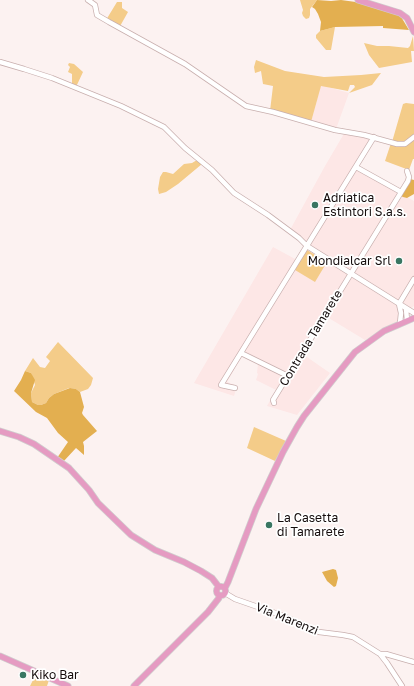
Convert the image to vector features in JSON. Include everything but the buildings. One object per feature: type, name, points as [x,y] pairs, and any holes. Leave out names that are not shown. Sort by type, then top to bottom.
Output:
[{"type":"main road","points":[[358,0],[398,12],[408,20],[413,30]]},
{"type":"main road","points":[[134,686],[208,612],[219,598],[228,582],[256,509],[297,427],[345,362],[355,352],[384,331],[414,318]]},
{"type":"main road","points":[[0,431],[34,444],[69,468],[89,490],[98,503],[127,532],[141,543],[201,571],[212,578],[222,591]]},
{"type":"main road","points":[[0,656],[68,686]]},
{"type":"street","points":[[88,0],[95,5],[97,15],[185,64],[246,106],[273,112],[335,130],[402,145],[414,137]]},
{"type":"street","points":[[0,62],[52,78],[120,106],[164,127],[185,148],[212,170],[234,193],[268,215],[299,238],[307,246],[414,313]]},
{"type":"street","points":[[235,388],[221,385],[374,138]]},
{"type":"street","points":[[356,167],[401,192]]},
{"type":"street","name":"Contrada Tamarete","points":[[274,403],[273,400],[408,181],[409,177],[407,171]]},
{"type":"street","points":[[407,320],[402,313],[399,304],[414,279]]},
{"type":"street","points":[[406,309],[407,320]]},
{"type":"street","points":[[400,323],[402,313]]},
{"type":"street","points":[[241,353],[288,376]]},
{"type":"street","name":"Via Marenzi","points":[[222,591],[235,599],[281,615],[319,632],[353,637],[380,654],[402,686]]},
{"type":"street","points":[[380,654],[386,654],[414,662]]},
{"type":"shaded area","points":[[300,0],[317,0],[310,9],[309,18],[306,19],[303,16]]},
{"type":"shaded area","points":[[317,0],[341,0],[363,3],[400,15],[409,30],[383,28],[383,26],[335,27],[320,31],[321,22],[315,9],[312,7]]},
{"type":"shaded area","points":[[117,2],[122,2],[122,8],[128,12],[119,28],[106,20]]},
{"type":"shaded area","points":[[335,27],[331,50],[326,50],[316,38],[316,35],[320,31]]},
{"type":"shaded area","points":[[413,36],[414,51],[411,51],[412,62],[379,68],[369,55],[364,43],[377,46],[408,48]]},
{"type":"shaded area","points":[[256,60],[285,71],[324,77],[381,73],[372,85],[349,93],[355,87],[354,85],[350,85],[348,91],[321,86],[311,122],[270,111],[273,86],[263,84],[261,71],[255,73],[254,67]]},
{"type":"shaded area","points":[[69,63],[74,64],[83,72],[76,87],[72,85],[72,74],[68,72],[70,67],[68,65]]},
{"type":"shaded area","points":[[321,85],[349,93],[336,129],[311,122]]},
{"type":"shaded area","points":[[403,104],[414,104],[414,136],[403,143],[392,142]]},
{"type":"shaded area","points":[[345,132],[374,139],[357,170],[414,201],[414,306],[410,309],[402,303],[397,305],[400,318],[398,322],[365,340],[327,317],[304,355],[330,373],[297,415],[267,406],[276,390],[256,380],[258,374],[258,364],[242,356],[227,382],[237,386],[234,396],[194,383],[273,247],[297,260],[306,243],[290,230]]},
{"type":"shaded area","points":[[414,137],[414,159],[409,170],[385,161],[391,143],[398,145]]},
{"type":"shaded area","points":[[197,160],[202,164],[178,184],[166,192],[159,194],[158,189],[160,177],[163,172],[173,174],[184,164],[192,163]]},
{"type":"shaded area","points":[[410,179],[414,180],[414,194],[407,198],[403,197],[401,196]]},
{"type":"shaded area","points":[[307,250],[327,262],[315,282],[295,270]]},
{"type":"shaded area","points":[[58,342],[93,378],[91,385],[88,389],[80,392],[76,389],[69,388],[54,394],[46,403],[38,405],[32,402],[31,393],[35,385],[31,373],[25,371],[33,358],[40,367],[45,368],[50,361],[46,357]]},
{"type":"shaded area","points":[[25,371],[31,373],[35,380],[31,393],[32,402],[38,405],[46,403],[54,394],[70,388],[76,389],[80,392],[84,407],[82,413],[97,431],[83,442],[84,455],[76,448],[63,462],[57,458],[68,442],[58,433],[47,418],[36,412],[14,391]]},
{"type":"shaded area","points":[[254,427],[286,441],[275,461],[247,448]]},
{"type":"shaded area","points":[[333,569],[336,570],[338,578],[336,586],[334,587],[327,581],[322,572]]},
{"type":"shaded area","points":[[36,674],[49,680],[47,686],[30,686]]},
{"type":"place","name":"Adriatica Estintori S.a.s.","points":[[315,205]]},
{"type":"place","name":"Mondialcar Srl","points":[[399,261]]},
{"type":"place","name":"La Casetta di Tamarete","points":[[269,525]]},
{"type":"place","name":"Kiko Bar","points":[[23,675]]}]
